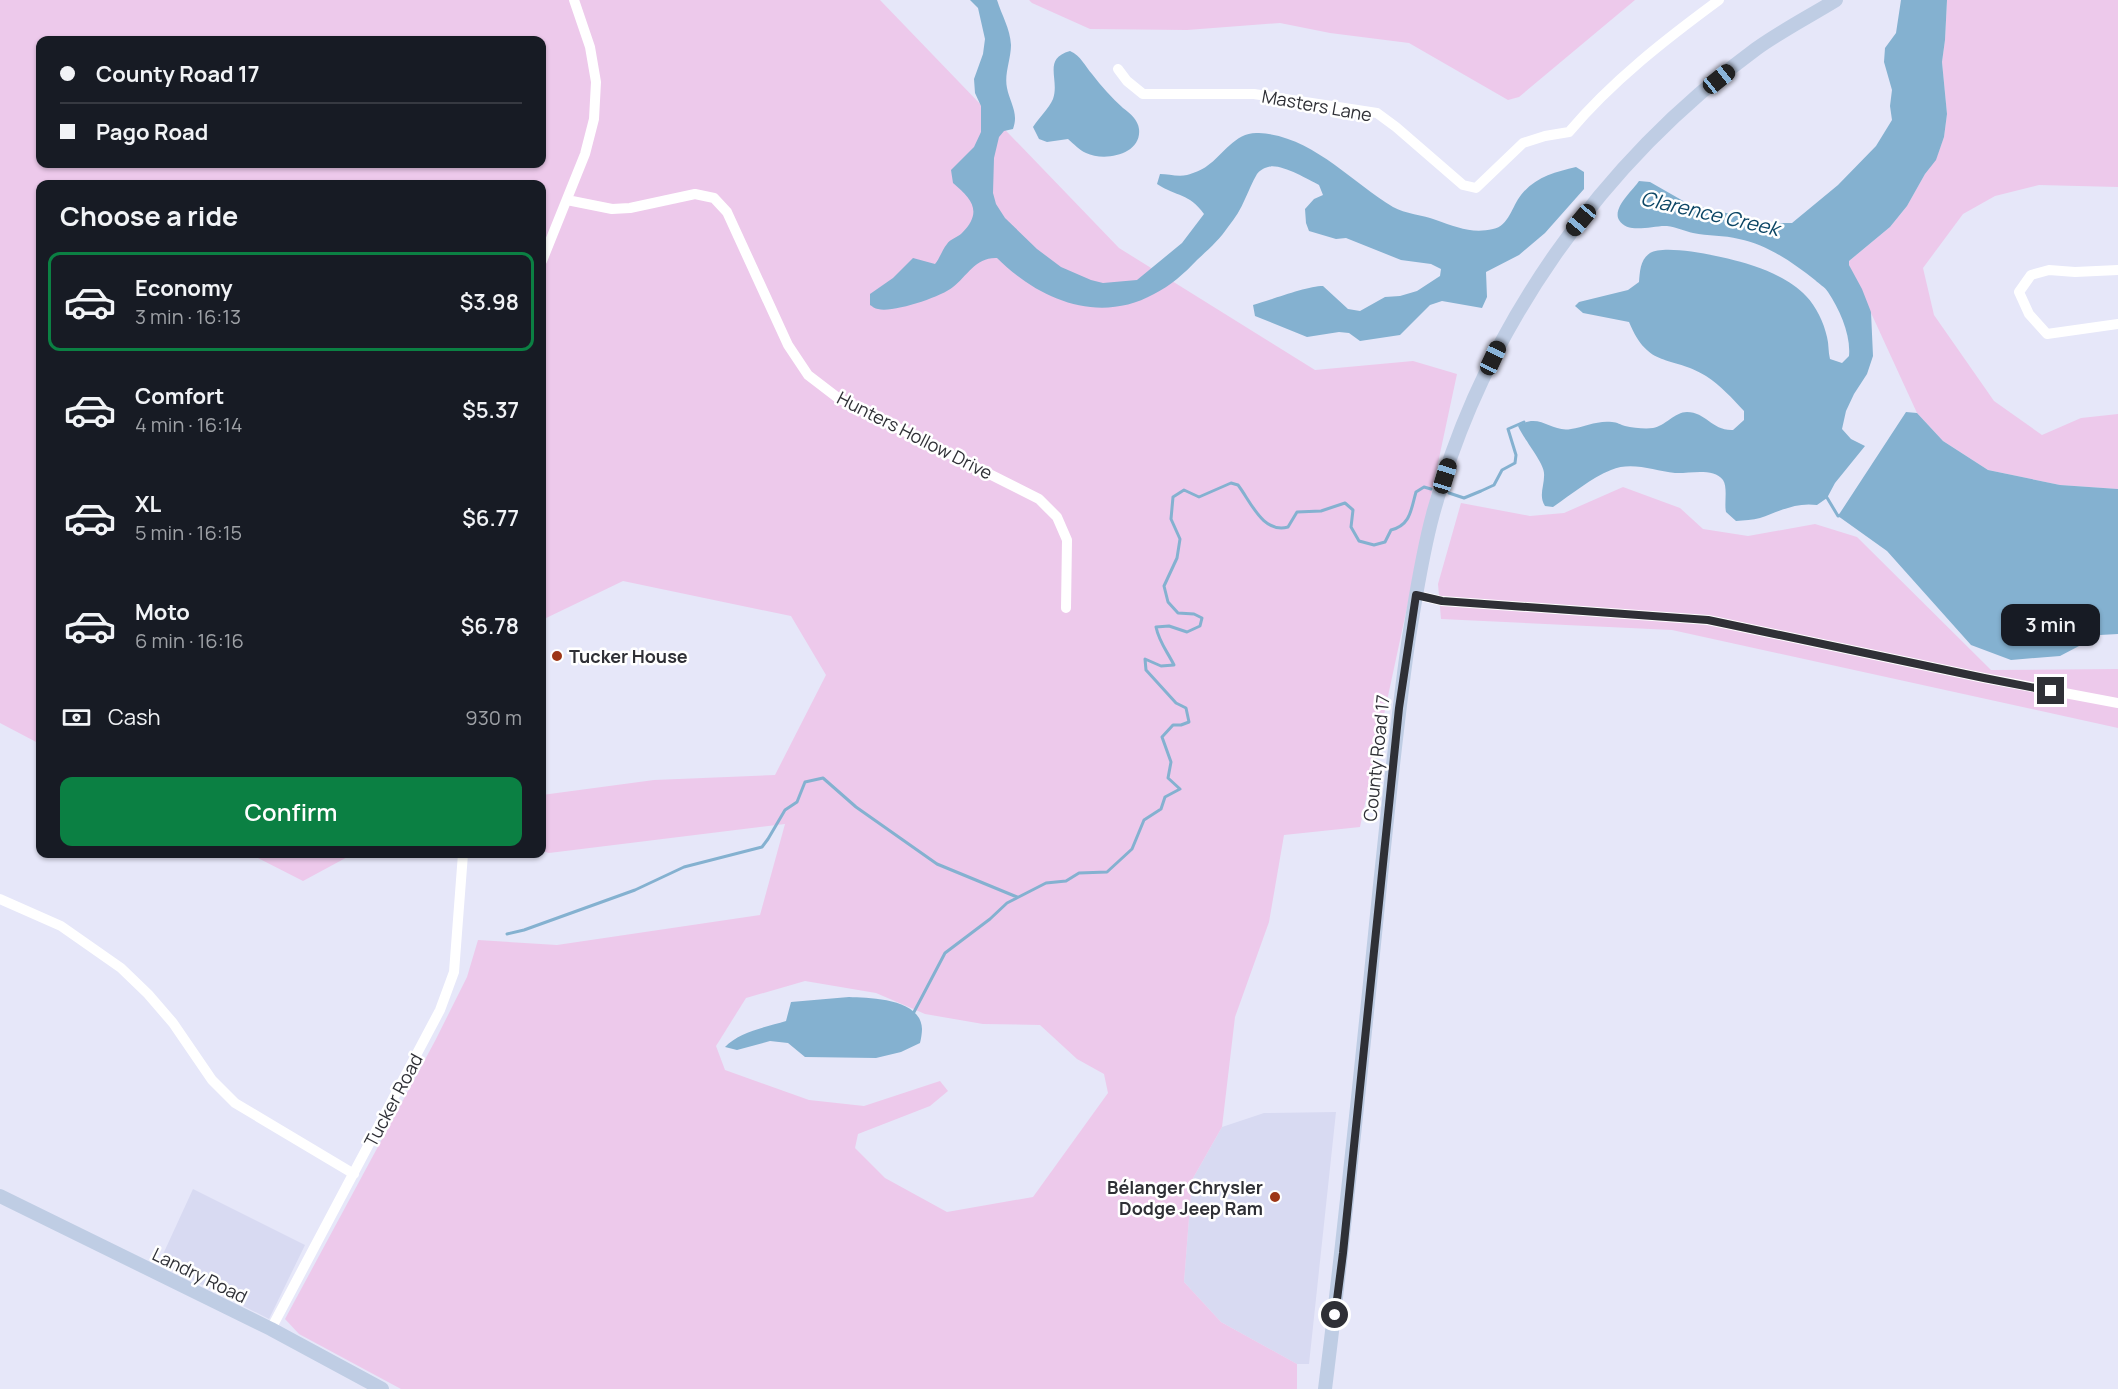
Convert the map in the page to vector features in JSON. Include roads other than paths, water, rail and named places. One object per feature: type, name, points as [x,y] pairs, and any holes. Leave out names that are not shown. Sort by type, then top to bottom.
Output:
[{"type":"main road","name":"County Road 17","points":[[1325,1389],[1343,1253],[1399,708],[1416,595],[1432,516],[1451,455],[1475,396],[1502,340],[1566,237],[1640,149],[1679,111],[1758,48],[1836,0]]},
{"type":"main road","name":"Landry Road","points":[[0,1196],[271,1329],[382,1389]]},
{"type":"street","points":[[546,251],[585,153],[594,119],[596,82],[590,47],[574,0]]},
{"type":"street","name":"Masters Lane","points":[[1119,69],[1127,81],[1143,94],[1254,94],[1377,113],[1463,184],[1476,188],[1523,143],[1569,132],[1588,109],[1671,36],[1719,0]]},
{"type":"street","name":"Hunters Hollow Drive","points":[[567,200],[612,209],[630,208],[695,194],[714,198],[728,212],[788,345],[808,375],[838,398],[1039,499],[1057,517],[1067,540],[1066,608]]},
{"type":"street","points":[[2118,270],[2075,272],[2049,270],[2031,275],[2019,292],[2029,314],[2047,334],[2118,324]]},
{"type":"street","points":[[1416,595],[1442,601],[1708,620],[2118,704]]},
{"type":"street","name":"Tucker Road","points":[[271,1329],[440,1010],[454,972],[463,858]]},
{"type":"street","points":[[0,899],[61,926],[121,968],[161,1009],[212,1080],[235,1103],[354,1174]]},
{"type":"water","points":[[970,0],[997,0],[1011,45],[1006,83],[1015,113],[1015,123],[1013,129],[1004,131],[999,137],[994,158],[993,193],[996,204],[1005,218],[1037,249],[1061,267],[1091,280],[1103,283],[1137,280],[1182,243],[1204,214],[1193,202],[1157,184],[1160,174],[1184,176],[1198,171],[1237,139],[1251,133],[1278,136],[1296,142],[1330,161],[1393,207],[1471,230],[1493,229],[1503,224],[1527,189],[1553,173],[1576,167],[1584,172],[1584,189],[1545,233],[1519,255],[1486,272],[1487,297],[1482,308],[1442,301],[1430,305],[1400,335],[1360,341],[1349,333],[1339,332],[1307,337],[1255,316],[1253,305],[1323,286],[1348,309],[1360,311],[1385,297],[1417,291],[1440,276],[1441,269],[1431,264],[1401,260],[1346,238],[1336,239],[1309,231],[1305,209],[1314,199],[1323,195],[1319,185],[1294,172],[1273,166],[1257,174],[1238,213],[1210,248],[1171,283],[1154,294],[1133,303],[1112,307],[1091,307],[1070,303],[1050,296],[1031,285],[997,258],[978,264],[953,287],[938,295],[894,309],[877,309],[870,305],[870,294],[893,278],[913,258],[935,264],[948,242],[962,233],[972,219],[970,200],[953,183],[951,170],[974,147],[981,132],[981,106],[975,93],[974,79],[983,54],[985,39],[978,8]]},
{"type":"water","points":[[1901,0],[1947,0],[1942,62],[1947,114],[1944,137],[1936,160],[1925,174],[1907,206],[1890,227],[1849,261],[1871,312],[1873,356],[1867,374],[1846,411],[1842,429],[1851,439],[1865,446],[1835,483],[1827,498],[1817,505],[1795,506],[1757,519],[1736,521],[1726,512],[1726,491],[1723,480],[1719,476],[1707,472],[1675,473],[1635,466],[1619,467],[1604,473],[1553,507],[1545,506],[1542,498],[1543,469],[1518,426],[1526,422],[1539,422],[1564,429],[1607,422],[1650,428],[1657,427],[1678,414],[1687,412],[1699,415],[1720,428],[1733,430],[1744,420],[1744,411],[1706,376],[1693,369],[1661,359],[1644,348],[1629,322],[1583,313],[1575,306],[1579,302],[1628,290],[1639,282],[1642,262],[1650,253],[1671,250],[1717,256],[1745,263],[1782,278],[1801,291],[1816,310],[1826,332],[1830,359],[1842,363],[1849,356],[1844,323],[1828,292],[1788,261],[1760,245],[1733,238],[1693,233],[1667,226],[1628,227],[1619,220],[1618,210],[1639,181],[1650,182],[1685,202],[1705,208],[1769,223],[1792,223],[1838,185],[1876,146],[1892,120],[1890,106],[1892,90],[1884,62],[1885,48],[1896,33]]},
{"type":"water","points":[[1070,51],[1080,58],[1103,87],[1131,114],[1137,123],[1138,138],[1135,145],[1128,150],[1102,157],[1086,153],[1068,139],[1047,142],[1039,139],[1033,127],[1053,99],[1054,64],[1057,59]]},
{"type":"water","points":[[1906,412],[1917,413],[1943,441],[1988,470],[2060,485],[2118,489],[2118,634],[2100,635],[2060,656],[2011,660],[1971,645],[1887,551],[1838,516]]},
{"type":"water","points":[[849,997],[881,999],[913,1011],[922,1029],[920,1043],[901,1052],[876,1058],[805,1057],[788,1043],[770,1041],[737,1050],[725,1047],[745,1034],[786,1021],[791,1002]]},
{"type":"waterway","points":[[1449,493],[1464,498],[1494,485],[1502,470],[1515,463],[1516,455],[1508,429],[1524,422]]},
{"type":"waterway","points":[[914,1012],[945,953],[1007,903],[1046,883],[1066,881],[1079,873],[1107,872],[1132,849],[1144,820],[1161,809],[1165,797],[1180,789],[1168,778],[1171,762],[1162,737],[1173,725],[1189,722],[1186,708],[1176,703],[1146,670],[1145,659],[1161,666],[1174,665],[1161,642],[1156,627],[1169,626],[1187,632],[1200,626],[1202,618],[1194,614],[1178,613],[1168,602],[1164,586],[1177,558],[1180,539],[1171,519],[1173,497],[1184,490],[1199,497],[1231,483],[1238,485],[1259,515],[1271,526],[1279,528],[1288,527],[1297,512],[1321,511],[1345,503],[1353,510],[1351,527],[1359,541],[1374,545],[1385,542],[1391,530],[1403,524],[1411,510],[1416,492],[1424,487],[1431,489]]},
{"type":"waterway","name":"Clarence Creek","points":[[1826,496],[1838,516],[1841,515]]},
{"type":"waterway","points":[[507,934],[635,890],[684,867],[762,847],[785,810],[797,802],[805,782],[823,778],[856,807],[937,864],[1017,897]]},
{"type":"place","name":"Tucker House","points":[[557,656]]},
{"type":"place","name":"Bélanger Chrysler Dodge Jeep Ram","points":[[1275,1197]]}]
